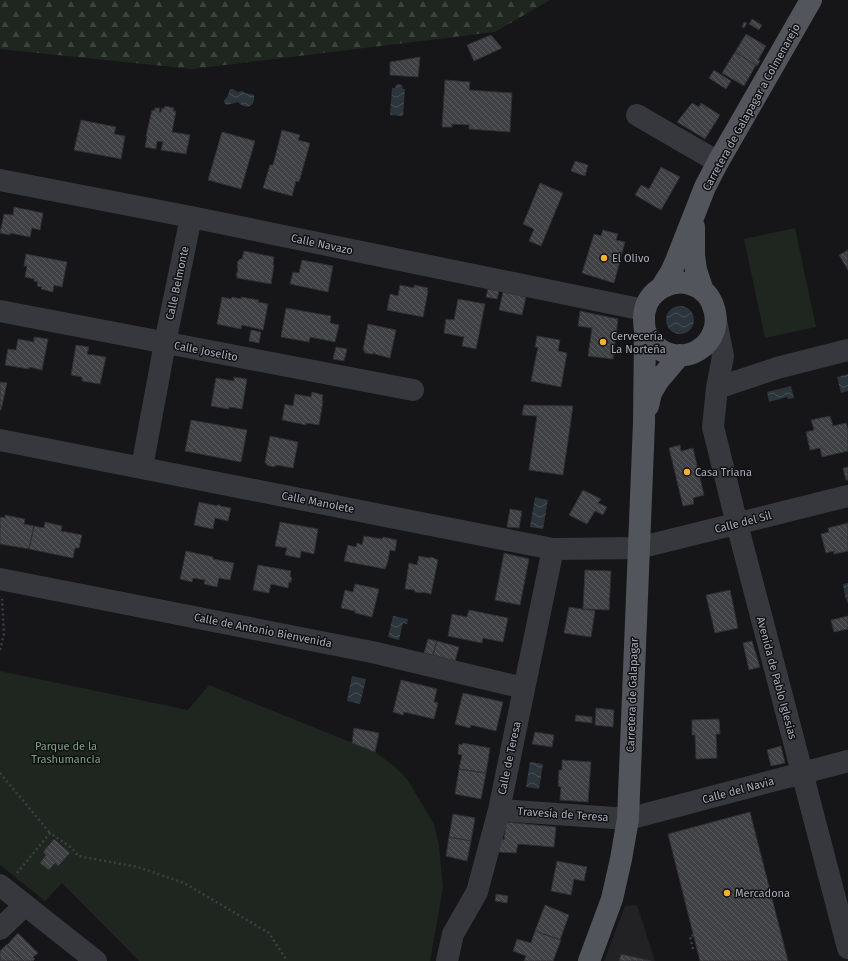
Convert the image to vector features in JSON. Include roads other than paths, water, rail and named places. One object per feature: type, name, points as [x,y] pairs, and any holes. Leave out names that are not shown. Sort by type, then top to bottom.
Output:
[{"type":"main road","name":"Carretera de Galapagar a Colmenarejo","points":[[661,288],[676,261],[705,187],[718,162],[812,0]]},
{"type":"main road","points":[[694,216],[694,254],[696,270],[703,291]]},
{"type":"main road","points":[[678,282],[696,286],[711,299],[715,310],[716,321],[714,333],[708,343],[690,353],[658,381],[651,393],[644,423],[645,320],[648,301],[661,288],[669,284],[678,282]]},
{"type":"main road","points":[[645,320],[651,341],[659,349],[669,354],[690,353]]},
{"type":"main road","name":"Carretera de Galapagar","points":[[588,961],[612,899],[628,819],[644,423]]},
{"type":"street","points":[[638,115],[718,162]]},
{"type":"street","name":"Calle Navazo","points":[[0,180],[191,217],[645,320]]},
{"type":"street","name":"Calle Belmonte","points":[[142,467],[165,343],[191,217]]},
{"type":"street","name":"Calle Joselito","points":[[0,311],[413,390]]},
{"type":"street","points":[[716,321],[723,356],[716,398]]},
{"type":"street","points":[[716,398],[777,368],[848,350]]},
{"type":"street","name":"Avenida de Pablo Iglesias","points":[[690,353],[708,364],[716,398],[713,427],[848,948]]},
{"type":"street","points":[[723,356],[736,363],[777,368]]},
{"type":"street","name":"Calle Manolete","points":[[0,440],[552,549],[638,548]]},
{"type":"street","name":"Calle del Sil","points":[[638,548],[848,496]]},
{"type":"street","name":"Calle de Teresa","points":[[447,961],[453,934],[477,892],[499,810],[552,549]]},
{"type":"street","name":"Calle de Antonio Bienvenida","points":[[8,581],[372,652],[524,688]]},
{"type":"street","name":"Calle del Navia","points":[[628,819],[848,761]]},
{"type":"street","name":"Travesía de Teresa","points":[[499,810],[628,819]]},
{"type":"street","points":[[2,887],[96,961]]},
{"type":"street","points":[[0,929],[25,904]]},
{"type":"water","points":[[397,84],[402,85],[403,89],[405,89],[403,116],[390,115],[392,88],[395,88]]},
{"type":"water","points":[[231,89],[237,92],[242,91],[254,95],[252,104],[247,107],[238,102],[227,105],[225,104],[224,101],[229,93],[229,90]]},
{"type":"water","points":[[680,306],[690,310],[694,320],[690,330],[680,334],[670,330],[666,320],[670,310]]},
{"type":"water","points":[[848,374],[848,391],[841,393],[837,377]]},
{"type":"water","points":[[791,386],[794,398],[788,399],[787,397],[769,402],[767,392]]},
{"type":"water","points":[[535,497],[548,500],[543,529],[530,527]]},
{"type":"water","points":[[848,583],[848,604],[843,584]]},
{"type":"water","points":[[393,616],[408,619],[407,624],[403,623],[399,640],[388,637]]},
{"type":"water","points":[[352,676],[366,679],[360,704],[347,701]]},
{"type":"water","points":[[530,762],[543,764],[539,789],[526,787]]},
{"type":"place","name":"El Olivo","points":[[604,258]]},
{"type":"place","name":"Cervecería La Norteña","points":[[603,342]]},
{"type":"place","name":"Casa Triana","points":[[687,472]]},
{"type":"place","name":"Mercadona","points":[[727,893]]},
{"type":"park label","name":"Parque de la Trashumancia","points":[[66,752]]}]
